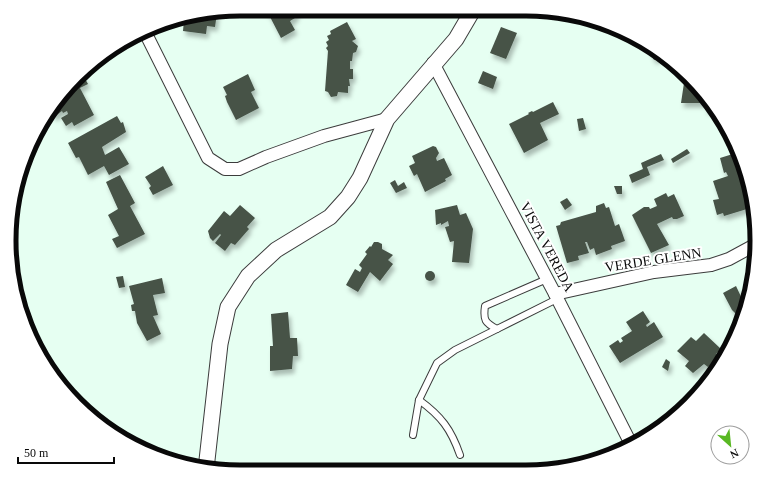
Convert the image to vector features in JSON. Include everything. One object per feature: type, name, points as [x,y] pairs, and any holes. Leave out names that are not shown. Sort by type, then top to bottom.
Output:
[{"type":"street","points":[[207,462],[220,344],[228,308],[248,276],[271,256],[330,217],[348,197],[360,178],[387,119],[433,63],[456,39],[469,16]]},
{"type":"street","points":[[147,36],[208,158],[225,169],[239,169],[266,156],[324,136],[387,119]]},
{"type":"street","name":"VISTA VEREDA","points":[[433,63],[556,296],[629,440]]},
{"type":"street","name":"VERDE GLENN","points":[[556,296],[654,272],[711,266],[729,259],[750,248]]},
{"type":"lane","points":[[497,329],[487,324],[484,315],[485,306],[547,279]]},
{"type":"lane","points":[[413,435],[419,400],[436,363],[455,350],[497,329],[556,296]]},
{"type":"lane","points":[[419,400],[436,412],[445,423],[453,435],[460,454]]},
{"type":"building","points":[[270,16],[296,16],[290,21],[295,30],[281,38]]},
{"type":"building","points":[[216,17],[215,27],[207,26],[206,34],[183,31],[184,24]]},
{"type":"building","points":[[347,22],[356,39],[352,41],[358,46],[356,52],[353,53],[352,61],[350,61],[350,69],[353,69],[353,79],[349,79],[350,86],[348,86],[348,93],[338,92],[337,96],[331,97],[328,92],[325,91],[328,51],[326,48],[328,46],[326,42],[329,40],[327,36],[331,34],[330,31]]},
{"type":"building","points":[[501,27],[517,33],[506,59],[490,53]]},
{"type":"building","points":[[483,71],[497,77],[493,89],[478,83]]},
{"type":"building","points":[[248,74],[255,90],[251,92],[259,108],[236,120],[227,102],[225,96],[227,95],[223,87]]},
{"type":"building","points":[[85,79],[88,84],[80,88],[94,115],[74,126],[72,122],[66,126],[61,118],[68,114],[67,111],[63,113],[62,111],[54,117],[62,104]]},
{"type":"building","points":[[685,83],[703,103],[681,103]]},
{"type":"building","points":[[553,102],[559,114],[540,123],[548,140],[524,153],[509,124],[532,111],[533,112]]},
{"type":"building","points":[[117,116],[121,123],[123,122],[126,132],[102,147],[105,155],[119,147],[129,164],[109,175],[104,166],[88,175],[79,157],[76,158],[68,143]]},
{"type":"building","points":[[583,118],[586,129],[579,131],[577,119]]},
{"type":"building","points":[[433,146],[436,147],[439,153],[436,158],[437,161],[444,158],[452,175],[445,179],[446,181],[425,192],[417,174],[414,176],[409,166],[415,163],[412,156]]},
{"type":"building","points":[[687,149],[690,153],[673,163],[671,159]]},
{"type":"building","points":[[661,154],[664,160],[647,167],[650,175],[632,183],[629,175],[643,169],[641,163]]},
{"type":"building","points":[[733,154],[746,200],[745,200],[747,209],[724,216],[723,213],[717,215],[713,200],[719,199],[713,181],[728,176],[726,172],[724,173],[720,158]]},
{"type":"building","points":[[163,166],[173,185],[153,195],[149,188],[151,186],[145,177]]},
{"type":"building","points":[[120,175],[135,203],[130,206],[145,234],[117,248],[112,239],[119,236],[108,215],[118,209],[106,182]]},
{"type":"building","points":[[395,180],[398,186],[404,182],[407,188],[396,193],[390,183]]},
{"type":"building","points":[[614,186],[622,186],[622,194],[617,194]]},
{"type":"building","points":[[666,193],[668,197],[674,194],[684,216],[677,219],[673,219],[672,217],[657,224],[669,245],[651,253],[632,215],[644,207],[649,207],[650,209],[657,206],[654,199]]},
{"type":"building","points":[[567,198],[572,205],[565,210],[560,202]]},
{"type":"building","points":[[604,203],[606,208],[609,207],[615,226],[619,224],[625,241],[611,246],[612,249],[596,255],[594,248],[590,250],[587,242],[585,242],[589,253],[578,256],[579,260],[567,263],[556,226],[560,225],[561,222],[596,212],[596,206]]},
{"type":"building","points":[[240,205],[255,218],[247,227],[249,229],[235,245],[231,243],[225,251],[215,243],[221,235],[220,234],[213,241],[210,238],[208,231],[224,211],[230,216]]},
{"type":"building","points":[[457,205],[460,215],[466,213],[473,229],[469,263],[452,262],[454,241],[450,242],[445,227],[449,226],[448,221],[441,225],[441,223],[436,225],[435,210]]},
{"type":"building","points":[[374,242],[382,244],[382,249],[393,255],[388,260],[393,264],[380,281],[370,272],[358,292],[346,285],[355,269],[360,272],[362,268],[359,265],[367,254],[365,252]]},
{"type":"building","points":[[428,271],[432,271],[434,272],[434,280],[428,281],[425,278],[425,274]]},
{"type":"building","points":[[123,276],[125,287],[119,288],[116,277]]},
{"type":"building","points":[[162,278],[165,293],[153,295],[158,315],[153,316],[161,334],[147,341],[137,323],[135,311],[132,311],[131,305],[134,304],[129,286]]},
{"type":"building","points":[[736,286],[742,299],[737,315],[732,310],[723,293]]},
{"type":"building","points":[[643,311],[650,322],[646,325],[647,327],[654,322],[663,337],[620,363],[609,346],[618,340],[620,343],[623,341],[621,338],[632,331],[626,322]]},
{"type":"building","points":[[288,312],[290,338],[297,338],[298,356],[293,356],[292,369],[270,371],[270,346],[273,346],[271,314]]},
{"type":"building","points":[[704,333],[721,349],[716,354],[718,356],[716,359],[708,367],[704,364],[693,373],[685,366],[689,361],[677,351],[691,337],[696,341]]},
{"type":"building","points":[[666,359],[670,362],[668,371],[662,367]]}]
